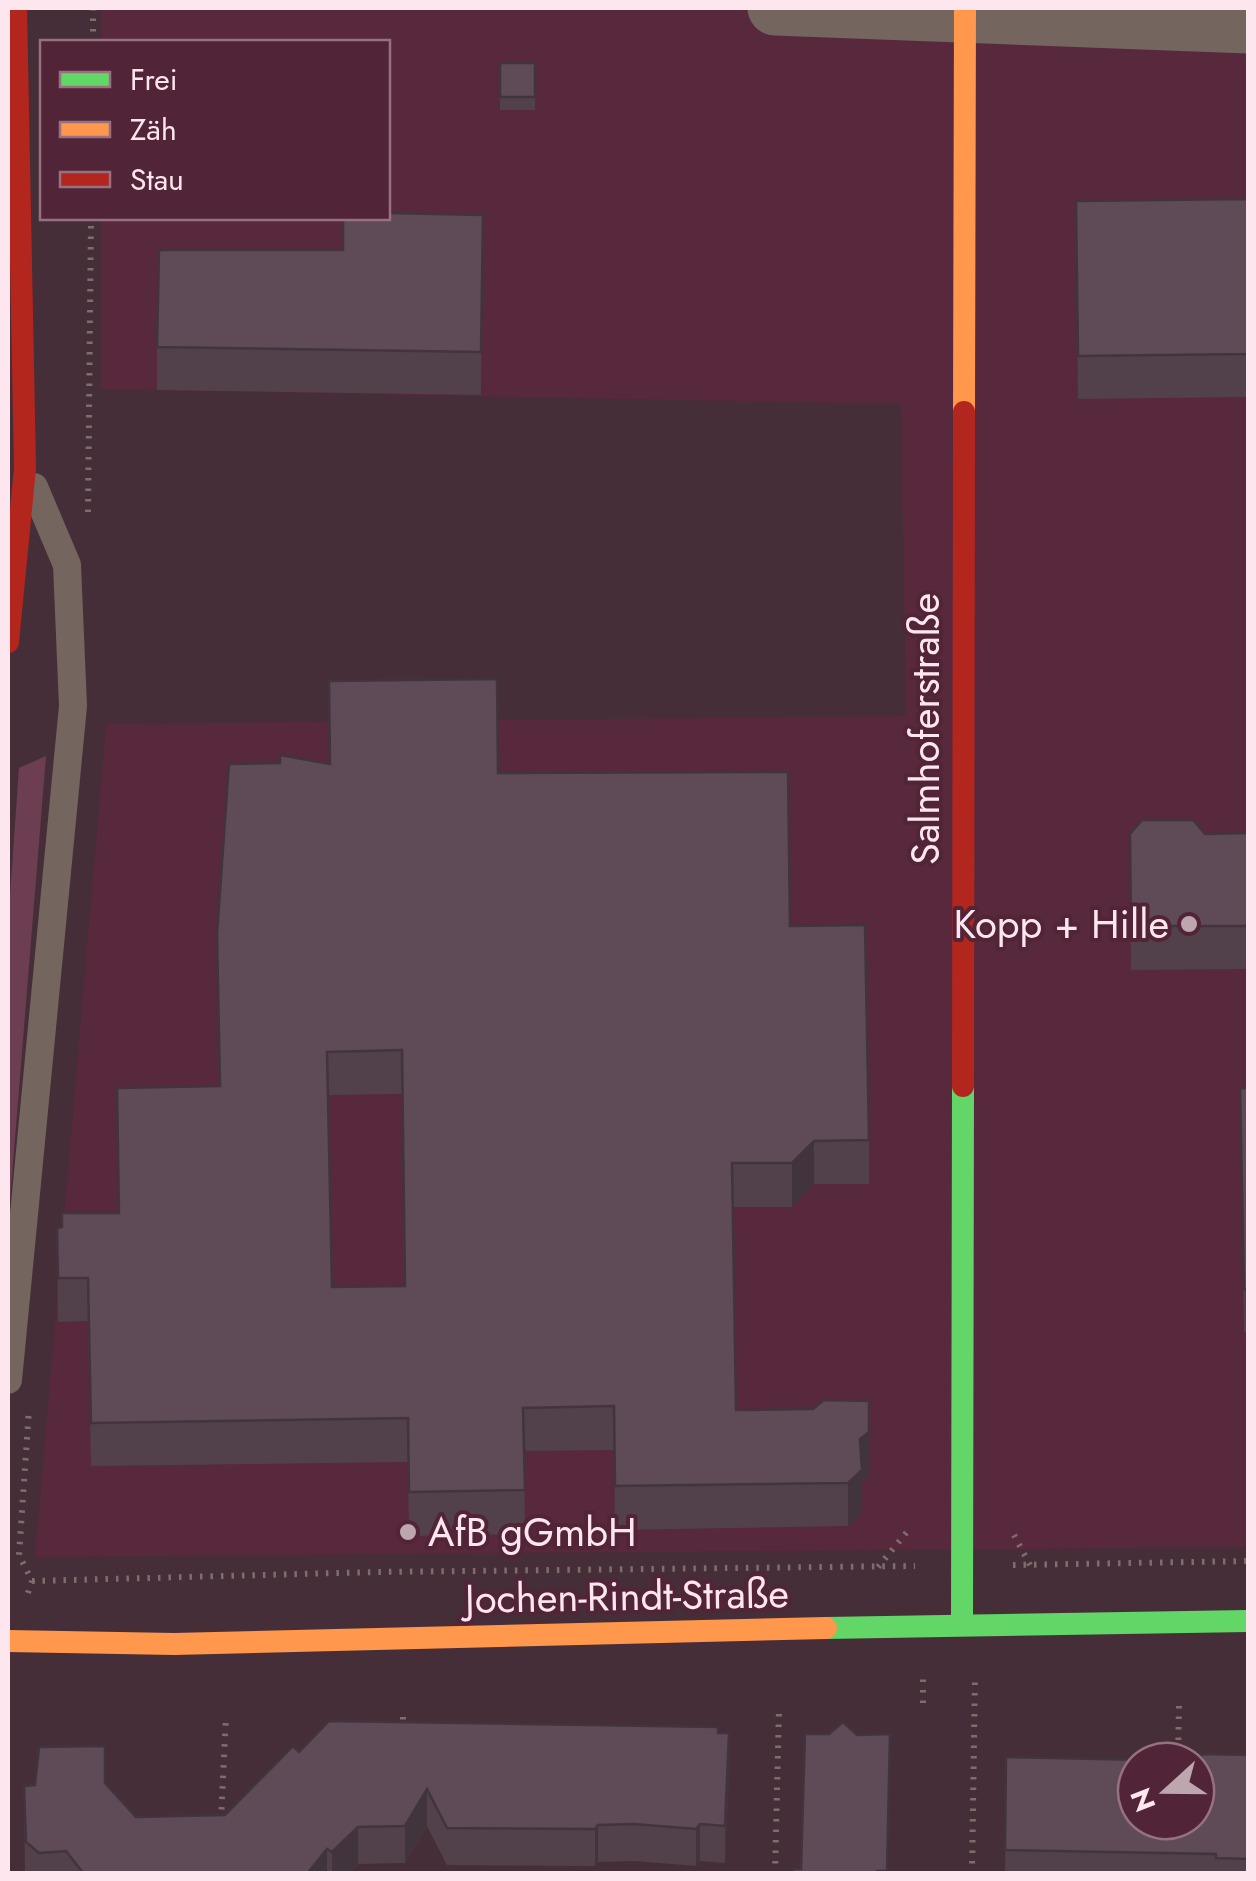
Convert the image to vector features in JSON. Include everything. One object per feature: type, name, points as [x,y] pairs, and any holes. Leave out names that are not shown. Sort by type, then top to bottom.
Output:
[{"type":"street","points":[[8,642],[25,468],[16,8]]},
{"type":"street","points":[[775,8],[965,10],[1248,26]]},
{"type":"street","name":"Salmhoferstraße","points":[[962,1625],[965,10]]},
{"type":"street","name":"Jochen-Rindt-Straße","points":[[8,1642],[174,1644],[1248,1621]]},
{"type":"lane","points":[[8,1380],[73,706],[67,566],[25,468]]},
{"type":"path","points":[[93,40],[94,8]]},
{"type":"path","points":[[32,1582],[376,1572],[1248,1561]]},
{"type":"path","points":[[1179,1741],[1180,1701]]},
{"type":"path","points":[[972,1874],[974,1703]]},
{"type":"path","points":[[775,1874],[778,1710]]},
{"type":"path","points":[[403,1714],[403,1742]]},
{"type":"path","points":[[220,1829],[226,1716]]},
{"type":"shaded area","points":[[101,8],[1248,8],[1248,1547],[35,1557],[106,724],[906,716],[901,404],[101,389],[101,220],[390,220],[390,40],[101,40]]},
{"type":"shaded area","points":[[46,756],[8,1225],[8,924],[19,768]]},
{"type":"building","points":[[500,63],[535,63],[535,97],[500,97]]},
{"type":"building","points":[[1248,199],[1248,354],[1078,356],[1076,201]]},
{"type":"building","points":[[390,213],[483,215],[481,352],[157,347],[159,250],[343,250],[343,220],[390,220]]},
{"type":"building","points":[[497,679],[498,773],[788,772],[790,926],[865,925],[869,1140],[814,1141],[792,1163],[732,1163],[736,1410],[813,1409],[824,1400],[869,1401],[869,1432],[860,1439],[862,1470],[848,1483],[615,1486],[614,1406],[523,1408],[525,1490],[409,1492],[408,1418],[91,1423],[88,1278],[58,1278],[57,1228],[62,1227],[62,1213],[119,1213],[117,1088],[220,1086],[217,934],[229,764],[280,763],[280,755],[330,764],[329,681]],"holes":[[[402,1050],[405,1286],[332,1287],[327,1052]]]},
{"type":"building","points":[[1142,820],[1193,820],[1205,834],[1248,833],[1248,926],[1131,926],[1130,834]]},
{"type":"building","points":[[1240,1088],[1248,1088],[1248,1289],[1244,1289]]},
{"type":"building","points":[[329,1721],[718,1727],[718,1733],[729,1733],[725,1826],[447,1828],[427,1789],[405,1826],[358,1827],[332,1852],[327,1849],[307,1874],[84,1874],[66,1851],[39,1853],[26,1842],[24,1786],[35,1785],[39,1747],[105,1746],[105,1783],[136,1817],[225,1815],[293,1746],[299,1752]]},
{"type":"building","points":[[843,1722],[857,1735],[890,1734],[887,1871],[793,1874],[793,1869],[801,1869],[805,1734],[829,1734]]},
{"type":"building","points":[[1216,1754],[1248,1755],[1248,1859],[1216,1858],[1216,1854],[1005,1850],[1006,1757],[1116,1759],[1116,1841],[1216,1841]]},
{"type":"traffic: fast","points":[[962,1625],[963,1086]]},
{"type":"traffic: fast","points":[[826,1628],[1248,1621]]},
{"type":"traffic: slow","points":[[964,412],[965,8]]},
{"type":"traffic: slow","points":[[8,1641],[174,1644],[826,1628]]},
{"type":"traffic: jam","points":[[8,642],[25,468],[16,8]]},
{"type":"traffic: jam","points":[[963,1086],[964,412]]},
{"type":"place","name":"Kopp + Hille","points":[[1189,924]]},
{"type":"place","name":"AfB gGmbH","points":[[408,1532]]}]
